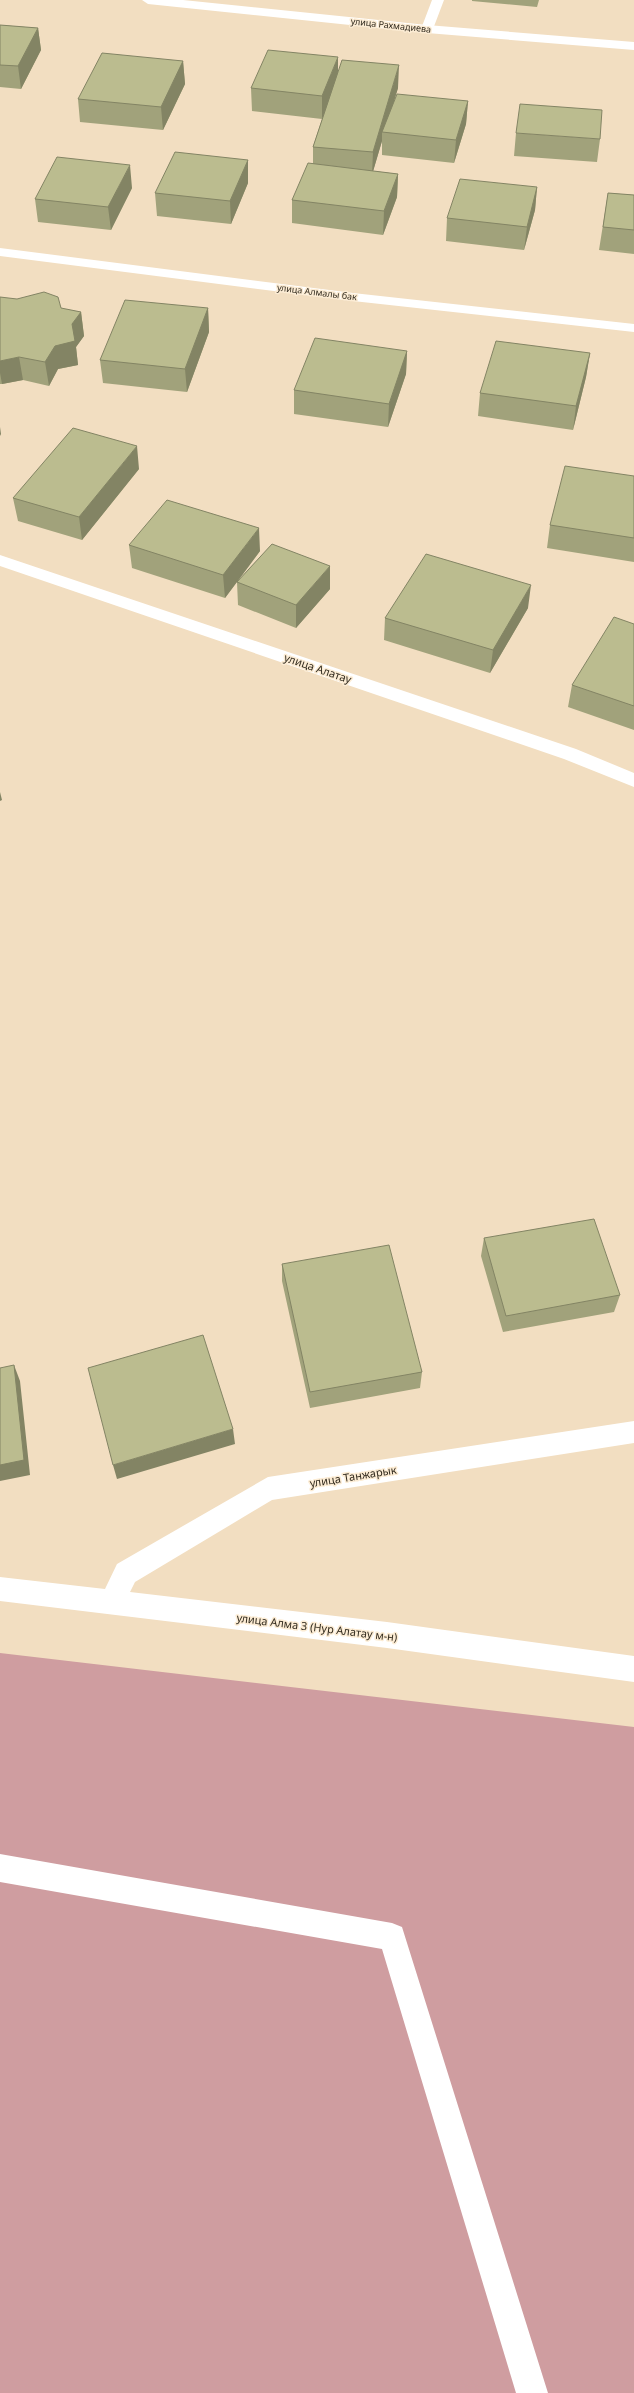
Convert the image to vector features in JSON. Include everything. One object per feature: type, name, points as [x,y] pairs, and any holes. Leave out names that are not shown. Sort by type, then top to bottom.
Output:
[{"type":"street","name":"улица Рахмадиева","points":[[148,0],[190,2],[428,29],[634,46]]},
{"type":"street","points":[[428,29],[438,0]]},
{"type":"street","name":"улица Алмалы бак","points":[[0,252],[353,297],[634,328]]},
{"type":"street","name":"улица Алатау","points":[[0,560],[570,754],[634,780]]},
{"type":"street","name":"улица Танжарык","points":[[112,1603],[126,1573],[268,1489],[634,1432]]},
{"type":"street","name":"улица Алма 3 (Нур Алатау м-н)","points":[[0,1589],[387,1635],[634,1669]]},
{"type":"street","points":[[0,1868],[392,1937],[532,2393]]},
{"type":"shaded area","points":[[0,1653],[634,1727],[634,2393],[0,2393]]},
{"type":"building","points":[[0,25],[38,28],[18,66],[0,65]]},
{"type":"building","points":[[268,50],[338,57],[322,96],[251,88]]},
{"type":"building","points":[[102,53],[183,61],[161,107],[78,99]]},
{"type":"building","points":[[342,60],[399,65],[373,152],[313,147]]},
{"type":"building","points":[[397,94],[468,101],[456,140],[382,132]]},
{"type":"building","points":[[520,104],[602,110],[600,139],[516,133]]},
{"type":"building","points":[[175,152],[248,160],[230,201],[155,193]]},
{"type":"building","points":[[57,157],[130,165],[108,207],[35,199]]},
{"type":"building","points":[[308,163],[398,174],[384,211],[292,200]]},
{"type":"building","points":[[460,179],[537,187],[527,227],[447,218]]},
{"type":"building","points":[[608,193],[634,195],[634,230],[603,227]]},
{"type":"building","points":[[44,292],[58,297],[61,308],[81,312],[72,324],[75,341],[55,346],[45,362],[19,357],[0,361],[0,297],[17,299]]},
{"type":"building","points":[[125,300],[208,308],[185,369],[100,360]]},
{"type":"building","points":[[315,338],[407,351],[389,404],[294,390]]},
{"type":"building","points":[[496,341],[590,353],[576,406],[480,393]]},
{"type":"building","points":[[73,428],[137,446],[79,517],[13,498]]},
{"type":"building","points":[[565,466],[634,476],[634,538],[550,525]]},
{"type":"building","points":[[167,500],[259,528],[223,575],[129,545]]},
{"type":"building","points":[[272,544],[330,566],[296,605],[237,582]]},
{"type":"building","points":[[426,554],[531,585],[493,650],[385,618]]},
{"type":"building","points":[[614,617],[634,624],[634,706],[572,685]]},
{"type":"building","points":[[594,1219],[620,1295],[506,1316],[484,1238]]},
{"type":"building","points":[[389,1245],[422,1372],[310,1392],[282,1264]]},
{"type":"building","points":[[203,1335],[233,1429],[113,1465],[88,1368]]},
{"type":"building","points":[[14,1365],[24,1460],[0,1465],[0,1368]]}]
